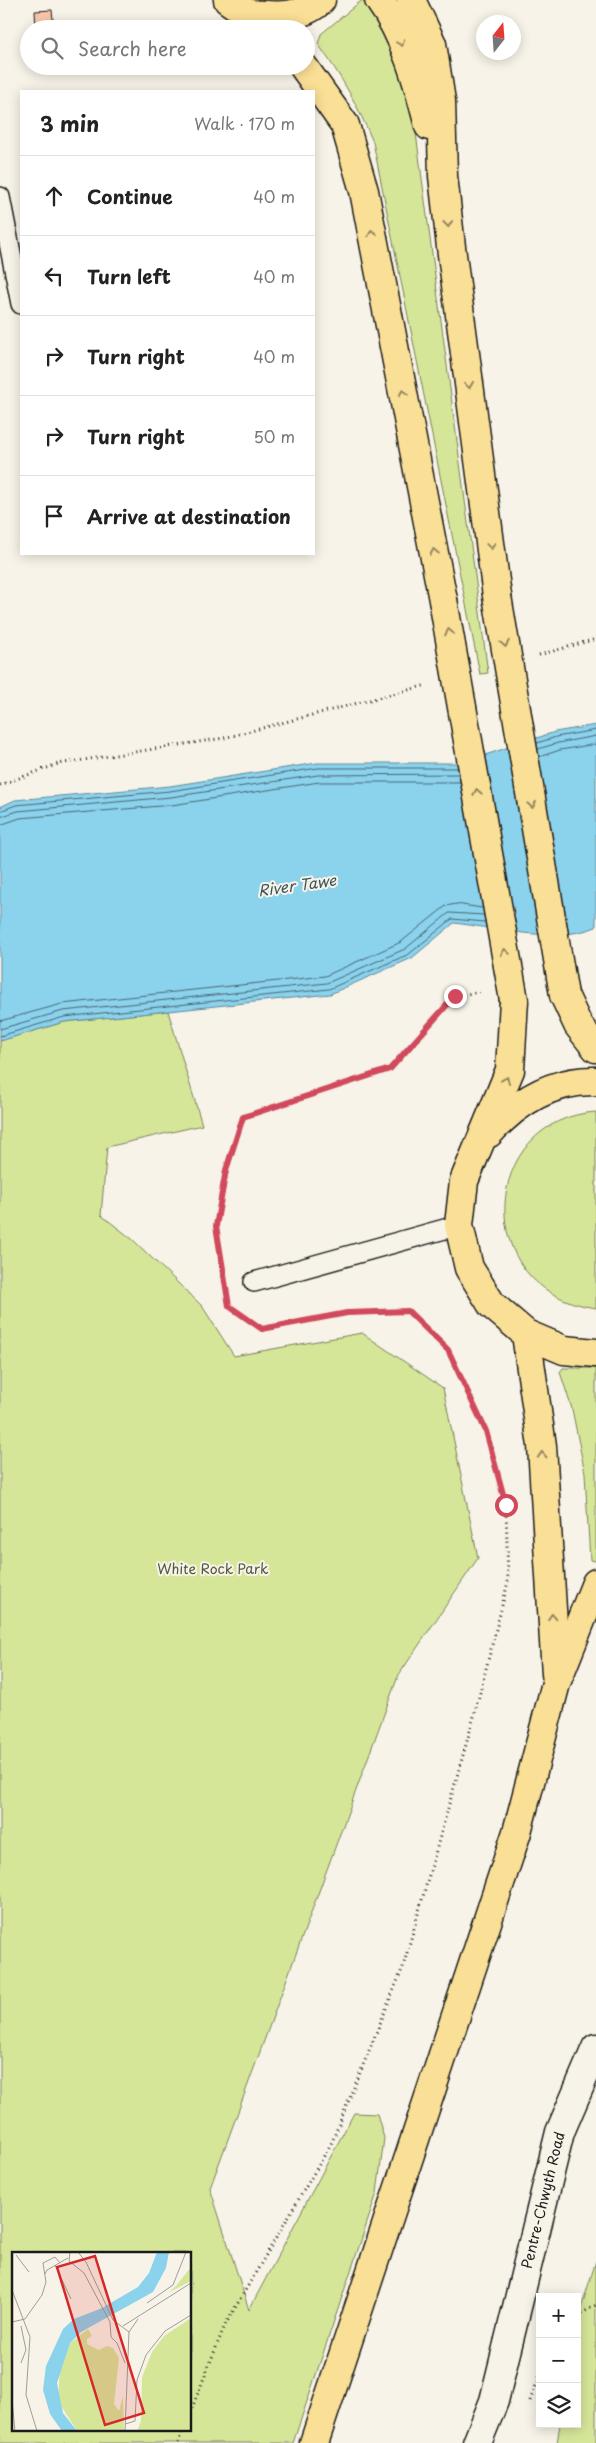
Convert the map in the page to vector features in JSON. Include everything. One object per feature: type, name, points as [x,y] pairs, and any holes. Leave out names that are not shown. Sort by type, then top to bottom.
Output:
[{"type":"main road","points":[[249,14],[284,17],[316,5],[321,0]]},
{"type":"main road","points":[[379,0],[391,16],[419,88],[443,176]]},
{"type":"main road","points":[[410,0],[432,44],[441,101],[443,176],[497,596],[564,995],[578,1025],[596,1048]]},
{"type":"main road","points":[[309,75],[345,125],[364,191],[444,600],[514,1000],[510,1070],[464,1181],[459,1225],[469,1268],[492,1305],[526,1334],[564,1350],[596,1353]]},
{"type":"main road","points":[[481,1142],[508,1112],[542,1091],[581,1081],[596,1081]]},
{"type":"main road","points":[[526,1334],[542,1446],[556,1683]]},
{"type":"main road","points":[[314,2443],[517,1832],[556,1683],[596,1583]]},
{"type":"main road","name":"Pentre-Chwyth Road","points":[[477,2443],[494,2401],[560,2132],[596,2048]]},
{"type":"lane","points":[[0,197],[20,299]]},
{"type":"lane","points":[[254,1282],[459,1225]]},
{"type":"path","points":[[533,657],[596,639]]},
{"type":"path","points":[[0,784],[58,764],[224,738],[436,682]]},
{"type":"path","points":[[191,2410],[225,2325],[331,2144],[402,1967],[473,1720],[508,1582],[506,1505],[486,1431],[448,1350],[408,1311],[347,1313],[262,1329],[229,1306],[216,1226],[226,1170],[243,1117],[390,1069],[455,996]]},
{"type":"path","points":[[581,2314],[596,2305]]},
{"type":"path","points":[[528,2406],[537,2383]]},
{"type":"path","points":[[178,2443],[183,2430]]},
{"type":"green space","points":[[366,0],[387,32],[413,111],[488,673],[480,674],[373,142],[348,91],[318,44],[321,34],[361,1]]},
{"type":"green space","name":"White Rock Park","points":[[168,1011],[202,1125],[107,1147],[101,1215],[132,1239],[202,1306],[234,1356],[362,1333],[443,1388],[478,1558],[398,1676],[210,2188],[249,2310],[354,2113],[377,2114],[384,2138],[377,2193],[293,2443],[0,2443],[0,1041],[64,1022]]},
{"type":"green space","points":[[596,1112],[596,1308],[555,1295],[526,1271],[510,1240],[505,1206],[512,1173],[529,1143],[557,1122]]},
{"type":"green space","points":[[563,1368],[596,1368],[596,1561],[590,1560],[585,1473],[572,1409],[560,1372]]},
{"type":"green space","points":[[596,2261],[596,2443],[557,2443],[559,2428],[581,2428],[581,2308]]},
{"type":"water","name":"River Tawe","points":[[596,725],[596,927],[580,932],[544,935],[454,923],[412,958],[330,994],[64,1022],[0,1041],[0,807],[15,800],[170,786],[317,763],[461,763],[555,732]]},
{"type":"building","points":[[52,10],[53,20],[36,20],[35,11]]},
{"type":"route","points":[[455,996],[390,1069],[243,1117],[226,1170],[216,1226],[229,1306],[262,1329],[347,1313],[408,1311],[448,1350],[486,1431],[506,1505]]}]
